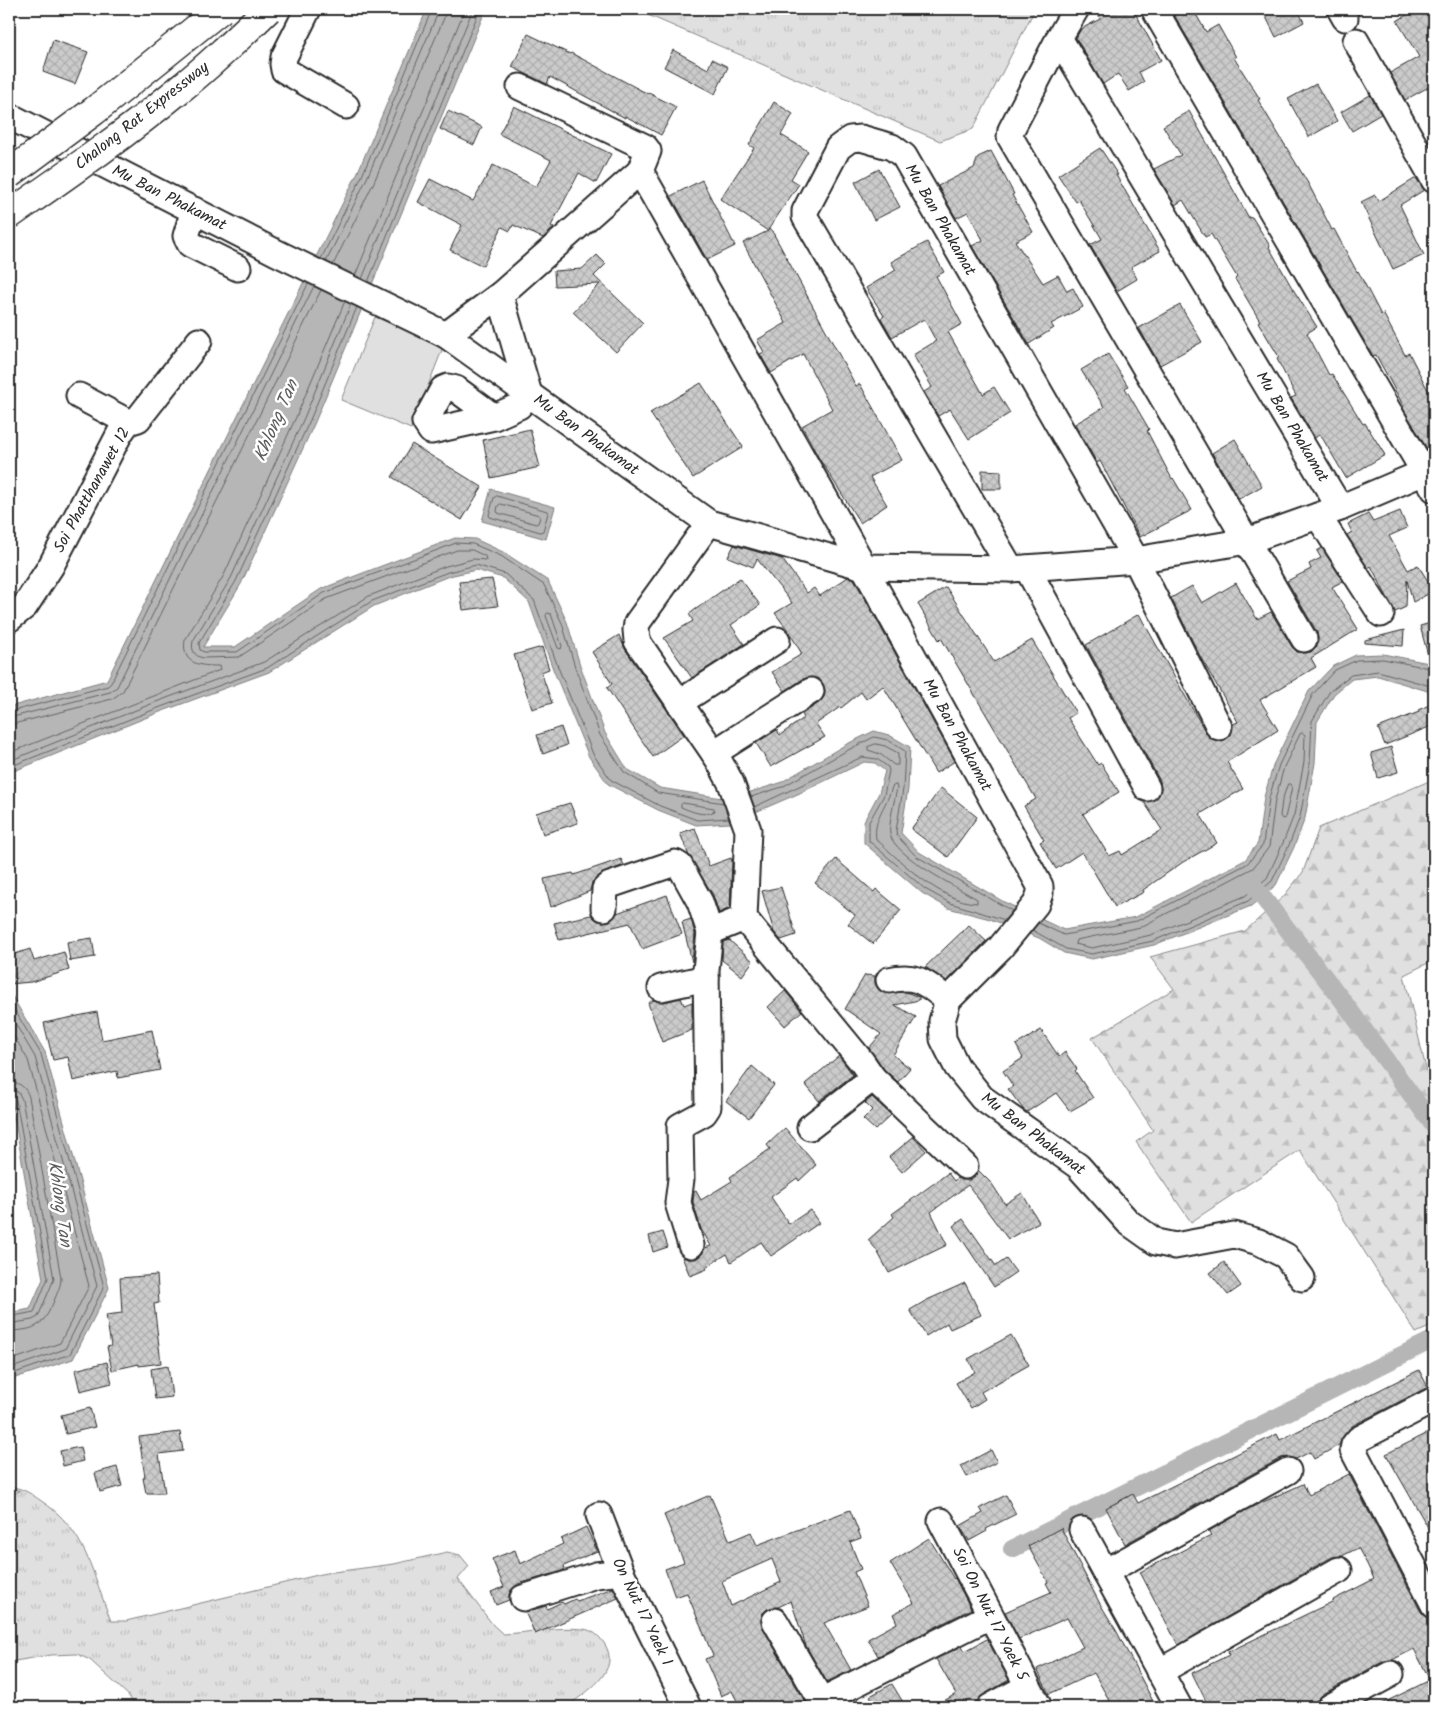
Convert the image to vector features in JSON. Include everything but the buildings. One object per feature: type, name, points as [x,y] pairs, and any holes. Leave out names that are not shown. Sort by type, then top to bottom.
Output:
[{"type":"highway","name":"Chalong Rat Expressway","points":[[9,174],[102,105],[221,9]]},
{"type":"highway","name":"Chalong Rat Expressway","points":[[9,215],[176,93],[268,9]]},
{"type":"street","points":[[308,9],[284,57],[284,70],[346,106]]},
{"type":"street","points":[[1076,9],[1011,130],[1010,138],[1304,639]]},
{"type":"street","name":"Mu Ban Phakamat","points":[[9,116],[277,253],[446,334],[709,524],[864,567],[1019,568],[1136,560],[1247,541],[1432,477],[1154,9]]},
{"type":"street","name":"Mu Ban Phakamat","points":[[1059,38],[1329,512]]},
{"type":"street","points":[[1356,41],[1434,180]]},
{"type":"street","points":[[446,334],[500,295],[640,171],[648,155],[645,147],[520,87]]},
{"type":"street","name":"Mu Ban Phakamat","points":[[1019,568],[805,217],[805,211],[838,148],[850,139],[861,138],[892,147],[904,156],[1136,560]]},
{"type":"street","name":"Mu Ban Phakamat","points":[[640,171],[864,567],[1040,886],[1040,894],[1036,904],[1000,948],[948,1000],[942,1021],[943,1039],[957,1067],[982,1098],[1078,1166],[1107,1196],[1128,1222],[1156,1242],[1176,1246],[1234,1235],[1259,1242],[1286,1256],[1302,1278]]},
{"type":"street","points":[[194,210],[186,236],[190,244],[238,268]]},
{"type":"street","name":"Mu Ban Phakamat","points":[[500,295],[529,394]]},
{"type":"street","name":"Soi Phatthanawet 12","points":[[9,619],[25,606],[52,566],[120,433],[128,422],[138,419],[198,341]]},
{"type":"street","points":[[494,417],[519,406],[529,394]]},
{"type":"street","points":[[79,396],[128,422]]},
{"type":"street","points":[[1329,512],[1381,614]]},
{"type":"street","points":[[709,524],[636,626],[637,641],[714,753],[731,782],[748,830],[744,918],[862,1062],[872,1078],[965,1166]]},
{"type":"street","points":[[1136,560],[1219,727]]},
{"type":"street","points":[[1019,568],[1146,788]]},
{"type":"street","points":[[680,703],[777,640]]},
{"type":"street","points":[[714,753],[812,691]]},
{"type":"street","points":[[604,908],[605,889],[610,885],[675,863],[680,866],[700,902],[710,932],[706,978],[708,1107],[704,1113],[680,1126],[681,1179],[678,1203],[691,1245]]},
{"type":"street","points":[[710,932],[744,918]]},
{"type":"street","points":[[890,980],[904,976],[916,979],[948,1000]]},
{"type":"street","points":[[661,988],[706,978]]},
{"type":"street","points":[[810,1127],[872,1078]]},
{"type":"street","points":[[1434,1400],[1359,1439],[1354,1445],[1353,1450],[1434,1605]]},
{"type":"street","points":[[1105,1572],[1288,1471]]},
{"type":"street","name":"On Nut 17 Yaek 1","points":[[599,1515],[621,1572],[688,1707]]},
{"type":"street","name":"Soi On Nut 17 Yaek 5","points":[[941,1521],[1033,1697]]},
{"type":"street","points":[[1082,1530],[1178,1707]]},
{"type":"street","points":[[1159,1672],[1339,1570]]},
{"type":"street","points":[[523,1598],[596,1575],[621,1572]]},
{"type":"street","points":[[776,1621],[823,1704],[990,1616]]},
{"type":"street","points":[[1330,1707],[1391,1674]]},
{"type":"street","points":[[990,1707],[1033,1697]]},
{"type":"green space","points":[[634,9],[1035,9],[973,129],[940,141]]},
{"type":"green space","points":[[375,317],[444,345],[411,429],[341,400]]},
{"type":"green space","points":[[1434,779],[1434,960],[1404,975],[1434,1103],[1434,1325],[1416,1333],[1300,1150],[1191,1222],[1136,1142],[1153,1130],[1092,1038],[1174,989],[1150,957],[1245,931],[1283,897],[1303,872],[1319,828]]},
{"type":"green space","points":[[9,1487],[21,1489],[33,1495],[56,1512],[68,1525],[86,1554],[111,1621],[126,1621],[326,1573],[394,1564],[447,1552],[460,1555],[469,1566],[458,1579],[493,1625],[503,1634],[563,1628],[587,1630],[595,1634],[604,1643],[609,1653],[609,1663],[599,1680],[566,1707],[136,1707],[128,1695],[90,1660],[77,1654],[51,1655],[9,1662],[9,1494],[20,1491]]},
{"type":"water","name":"Khlong Tan","points":[[427,9],[486,9],[315,422],[241,584],[203,647],[235,647],[321,589],[455,538],[475,539],[503,552],[548,581],[567,622],[580,665],[605,733],[627,769],[660,788],[728,799],[780,783],[845,745],[874,731],[889,735],[910,747],[908,789],[901,833],[919,852],[1004,902],[1064,930],[1136,917],[1245,860],[1258,843],[1264,797],[1274,763],[1309,691],[1333,666],[1356,655],[1383,654],[1434,664],[1434,693],[1378,676],[1352,679],[1334,694],[1317,722],[1315,763],[1305,818],[1276,885],[1251,906],[1154,945],[1092,959],[1064,953],[1039,938],[990,919],[948,908],[922,893],[864,843],[864,821],[879,793],[885,771],[875,763],[864,762],[800,793],[730,823],[696,825],[658,810],[608,784],[589,757],[553,669],[529,602],[503,578],[476,570],[449,576],[374,606],[269,672],[160,712],[9,773],[9,707],[107,680],[357,174]]},
{"type":"water","points":[[491,489],[555,507],[546,539],[482,521]]},
{"type":"water","name":"Khlong Tan","points":[[9,991],[45,1052],[109,1288],[73,1359],[9,1380],[9,1313],[30,1309],[43,1279],[9,1088]]},
{"type":"waterway","points":[[1250,881],[1343,1001],[1434,1126]]},
{"type":"waterway","points":[[1012,1549],[1434,1339]]}]
